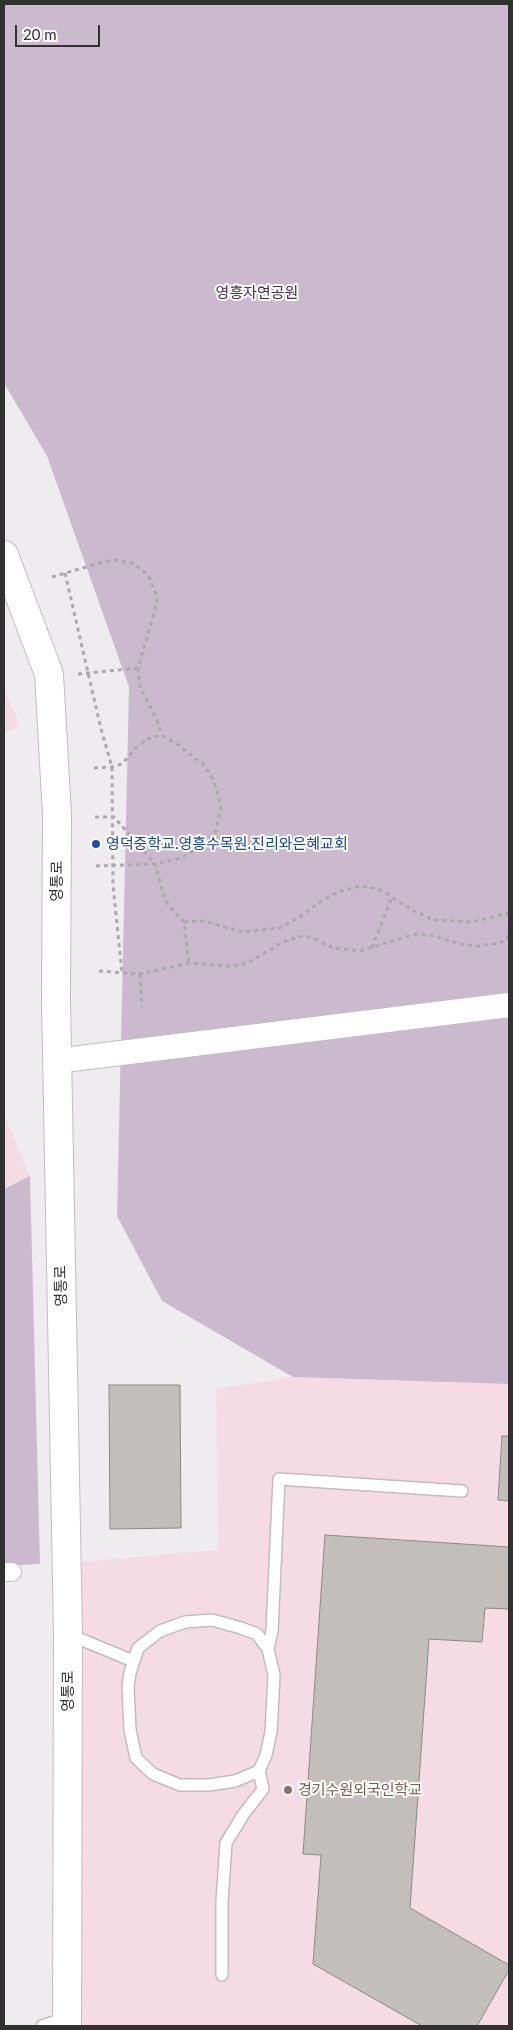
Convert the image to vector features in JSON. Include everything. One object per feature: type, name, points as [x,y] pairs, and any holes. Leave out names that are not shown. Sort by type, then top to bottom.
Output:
[{"type":"street","name":"영통로","points":[[4,555],[49,674],[57,815],[56,1061],[68,1634],[58,2024]]},
{"type":"street","points":[[56,1061],[509,1005]]},
{"type":"lane","points":[[268,1649],[272,1631],[279,1479],[462,1491]]},
{"type":"lane","points":[[222,1975],[222,1902],[226,1842],[243,1815],[263,1789],[259,1770],[266,1755],[271,1732],[274,1674],[268,1649],[257,1634],[212,1620],[185,1622],[160,1631],[138,1648],[133,1661],[128,1687],[130,1730],[136,1758],[153,1774],[180,1785],[209,1785],[235,1781],[259,1770]]},
{"type":"lane","points":[[68,1634],[133,1661]]},
{"type":"path","points":[[52,577],[116,560],[135,564],[149,576],[156,594],[157,603],[138,668],[140,687],[157,720],[162,735],[204,765],[215,785],[221,805],[216,831],[207,842],[181,858],[155,864],[96,866]]},
{"type":"path","points":[[65,573],[112,767],[114,817],[113,885],[122,973]]},
{"type":"path","points":[[77,674],[138,668]]},
{"type":"path","points":[[94,768],[112,767],[122,764],[147,739],[162,735]]},
{"type":"path","points":[[95,817],[114,817],[155,864],[165,900],[184,922],[189,963]]},
{"type":"path","points":[[184,922],[203,921],[243,932],[267,931],[288,924],[326,898],[350,888],[370,886],[379,889],[422,916],[446,922],[472,922],[509,913]]},
{"type":"path","points":[[372,948],[392,897]]},
{"type":"path","points":[[99,971],[140,974],[189,963],[239,965],[251,961],[285,941],[303,936],[346,951],[360,951],[415,934],[477,946],[500,943],[509,936]]},
{"type":"path","points":[[140,974],[142,1007]]},
{"type":"shaded area","points":[[4,688],[20,726],[4,734]]},
{"type":"shaded area","points":[[4,1114],[30,1176],[4,1189]]},
{"type":"shaded area","name":"경기수원외국인학교","points":[[293,1377],[509,1384],[509,2026],[84,2026],[67,2018],[66,1563],[218,1550],[216,1389]]},
{"type":"green space","name":"영흥자연공원","points":[[4,4],[509,4],[509,1384],[293,1377],[162,1301],[117,1216],[129,687],[47,456],[4,383]]},
{"type":"green space","points":[[30,1176],[40,1564],[4,1566],[4,1189]]},
{"type":"building","points":[[109,1385],[180,1385],[181,1528],[110,1529]]},
{"type":"building","points":[[502,1436],[509,1436],[509,1501],[498,1500]]},
{"type":"building","points":[[325,1535],[509,1547],[509,1609],[485,1608],[482,1642],[429,1639],[410,1908],[509,1965],[509,1970],[477,2026],[422,2026],[313,1964],[321,1855],[303,1854]]},
{"type":"place","name":"영덕중학교.영흥수목원.진리와은혜교회","points":[[96,844]]},
{"type":"place","name":"경기수원외국인학교","points":[[288,1790]]}]
